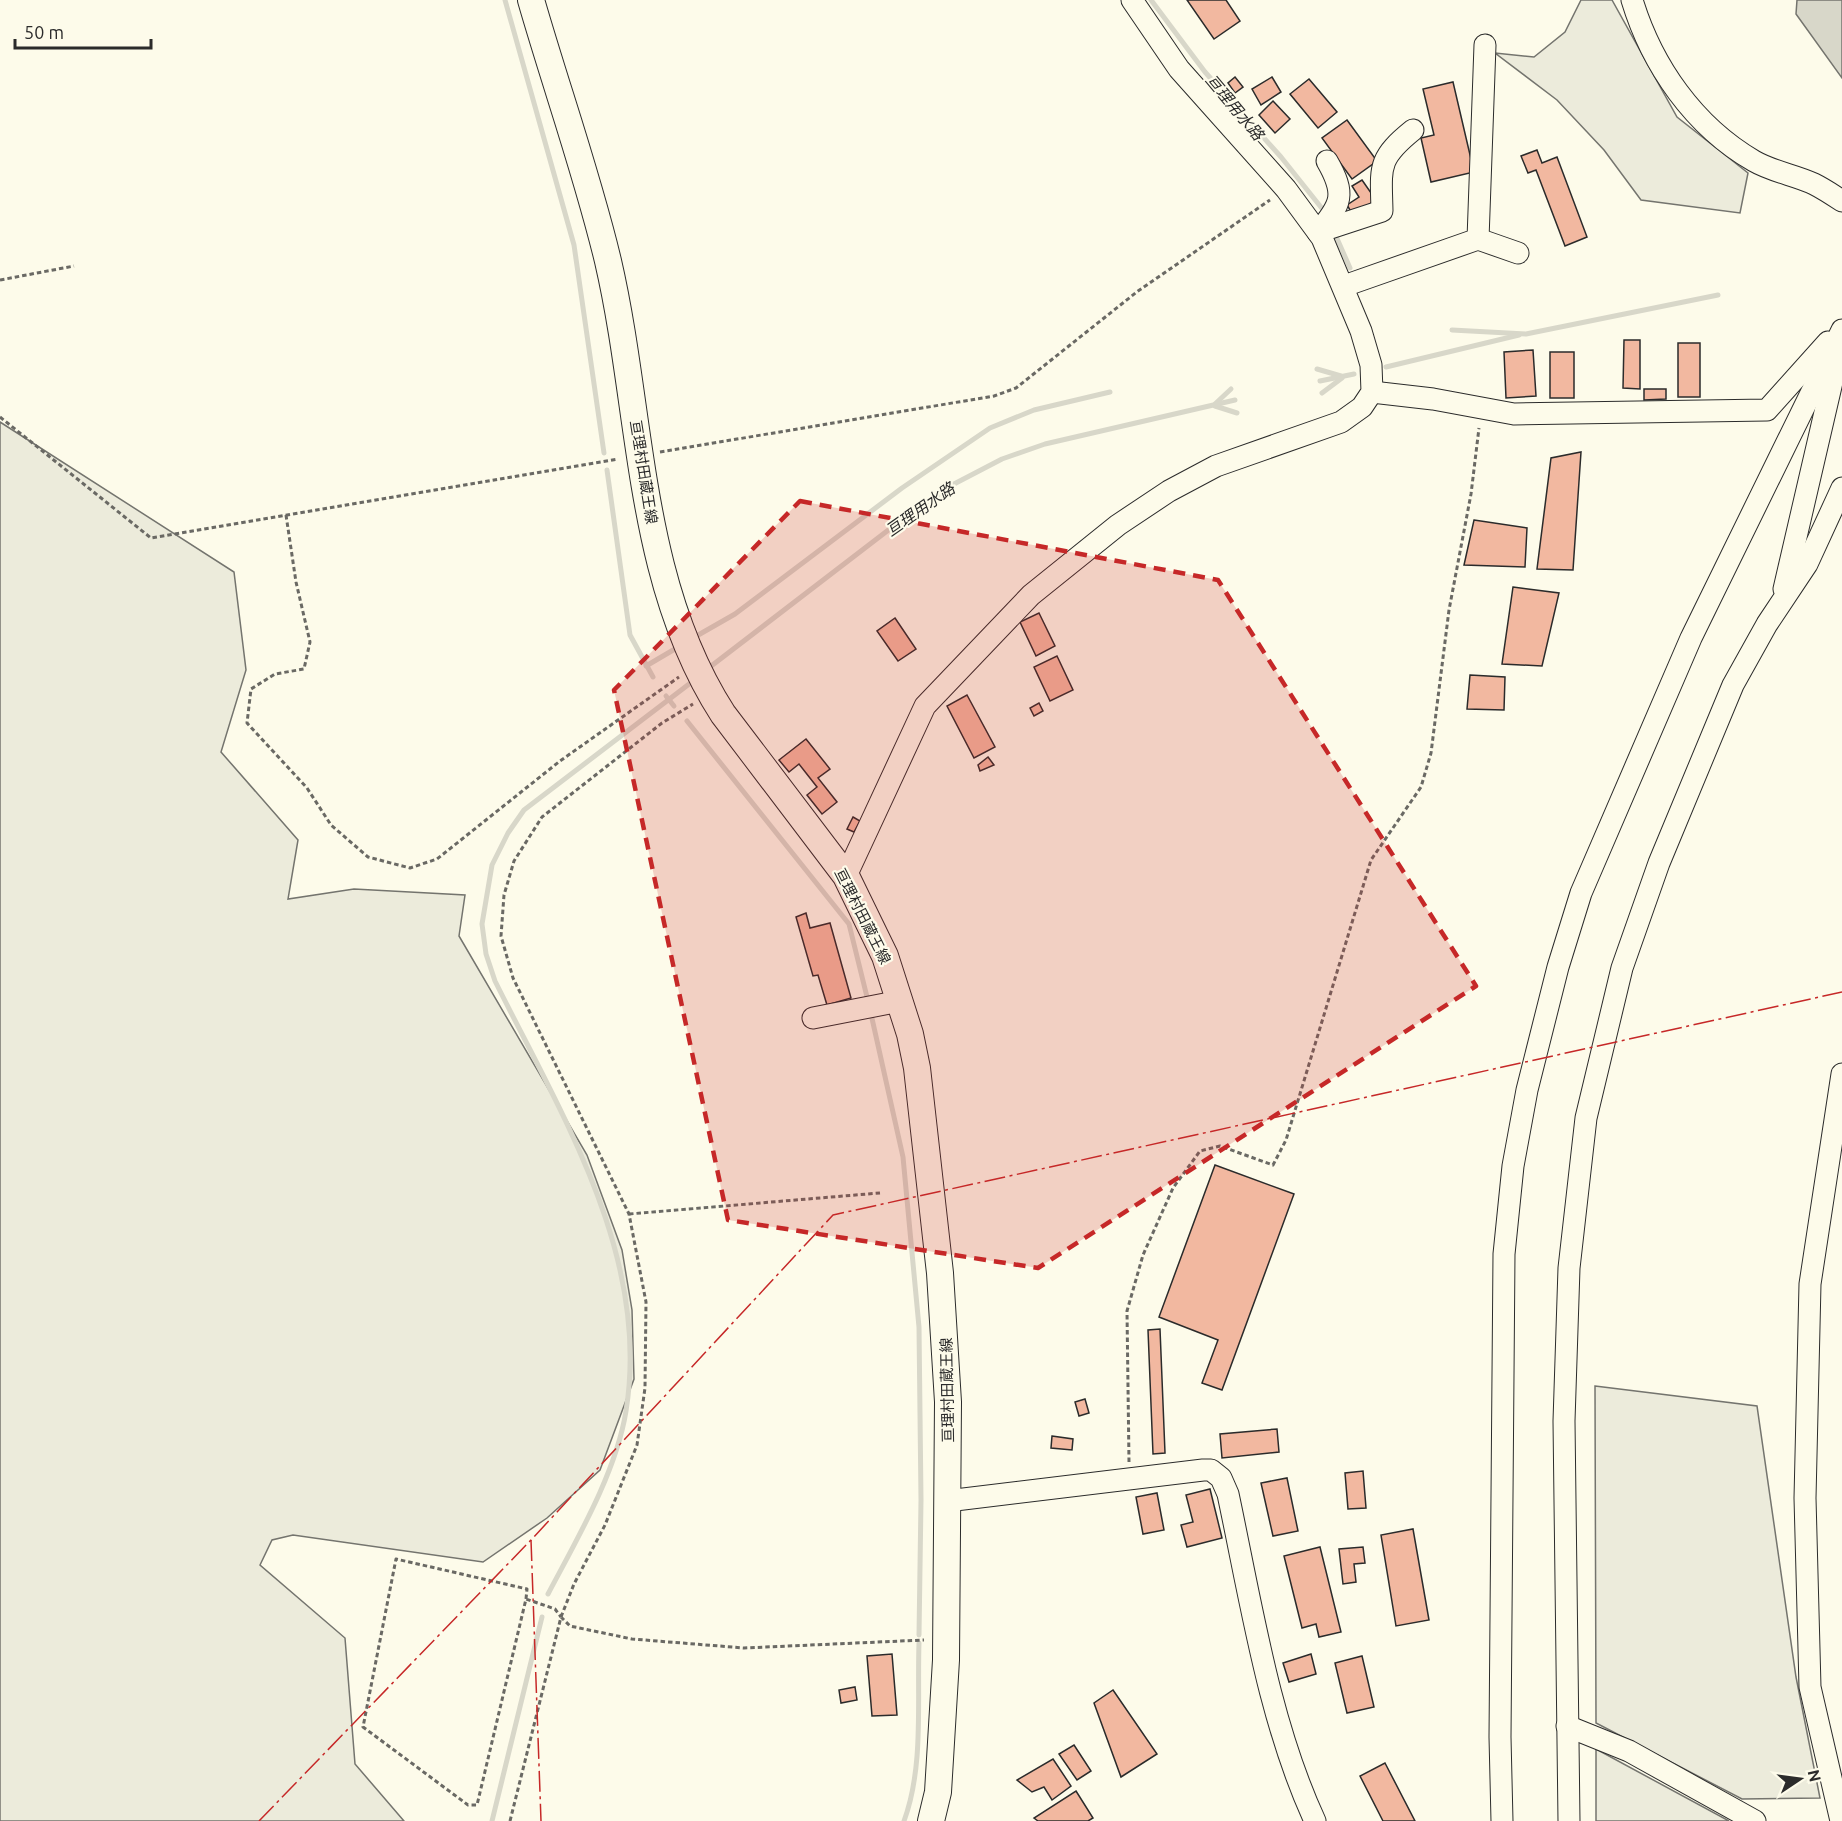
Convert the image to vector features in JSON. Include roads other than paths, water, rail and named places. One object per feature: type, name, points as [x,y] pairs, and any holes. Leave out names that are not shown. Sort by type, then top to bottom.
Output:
[{"type":"main road","name":"亘理村田蔵王線","points":[[531,0],[608,261],[661,573],[677,625],[710,693],[846,876],[885,956],[900,1001],[917,1068],[940,1273],[948,1402],[946,1640],[939,1769],[931,1821]]},
{"type":"street","points":[[846,876],[925,706],[1031,595],[1118,525],[1169,491],[1216,466],[1341,422],[1362,407],[1372,392],[1371,365],[1344,286],[1318,232],[1286,189],[1179,69],[1133,0]]},
{"type":"street","points":[[1632,0],[1640,27],[1659,63],[1701,122],[1756,162],[1814,184],[1842,201]]},
{"type":"street","points":[[1478,239],[1485,45]]},
{"type":"street","points":[[1318,232],[1382,211],[1381,168],[1392,147],[1413,130]]},
{"type":"street","points":[[1318,232],[1336,211],[1340,195],[1338,180],[1327,161]]},
{"type":"street","points":[[1344,286],[1478,239],[1518,253]]},
{"type":"street","points":[[1372,392],[1514,414],[1767,410],[1842,329]]},
{"type":"street","points":[[1502,1821],[1500,1725],[1504,1254],[1513,1166],[1527,1090],[1558,967],[1581,893],[1691,638],[1842,329]]},
{"type":"street","points":[[1781,603],[1842,338]]},
{"type":"street","points":[[1569,1821],[1564,1420],[1569,1268],[1586,1118],[1623,968],[1659,863],[1733,685],[1781,603],[1807,564],[1842,488]]},
{"type":"street","points":[[813,1018],[900,1001]]},
{"type":"street","points":[[1838,1821],[1810,1687],[1805,1498],[1810,1284],[1842,1074]]},
{"type":"street","points":[[947,1501],[1203,1470],[1211,1470],[1221,1478],[1228,1494],[1280,1728],[1294,1777],[1315,1821]]},
{"type":"street","points":[[1567,1726],[1629,1751],[1755,1821]]},
{"type":"waterway","points":[[505,0],[574,245],[604,453]]},
{"type":"waterway","name":"亘理用水路","points":[[1151,0],[1205,72],[1281,157],[1324,211]]},
{"type":"waterway","name":"亘理用水路","points":[[1335,234],[1350,268]]},
{"type":"waterway","name":"亘理用水路","points":[[1452,330],[1526,334],[1718,295]]},
{"type":"waterway","points":[[1386,367],[1519,335]]},
{"type":"waterway","points":[[1317,369],[1341,376]]},
{"type":"waterway","points":[[1320,381],[1354,374]]},
{"type":"waterway","points":[[1322,393],[1342,378]]},
{"type":"waterway","points":[[1215,404],[1231,389]]},
{"type":"waterway","points":[[693,638],[735,614],[902,488],[990,428],[1034,410],[1110,392]]},
{"type":"waterway","name":"亘理用水路","points":[[706,670],[904,518],[954,484],[1002,459],[1045,444],[1235,400]]},
{"type":"waterway","points":[[1215,406],[1237,413]]},
{"type":"waterway","points":[[607,470],[630,635],[653,677]]},
{"type":"waterway","points":[[646,666],[680,646]]},
{"type":"waterway","points":[[548,1594],[605,1482],[621,1434],[626,1411],[630,1353],[625,1297],[613,1242],[595,1188],[547,1082],[495,981],[486,954],[482,924],[492,865],[508,833],[524,810],[697,678]]},
{"type":"waterway","name":"亘理用水路","points":[[666,696],[674,706]]},
{"type":"waterway","points":[[687,721],[849,924],[868,1001]]},
{"type":"waterway","points":[[871,1014],[903,1157],[919,1327],[921,1500],[919,1635]]},
{"type":"waterway","points":[[492,1821],[542,1617]]},
{"type":"waterway","points":[[904,1821],[917,1756],[919,1643]]}]
